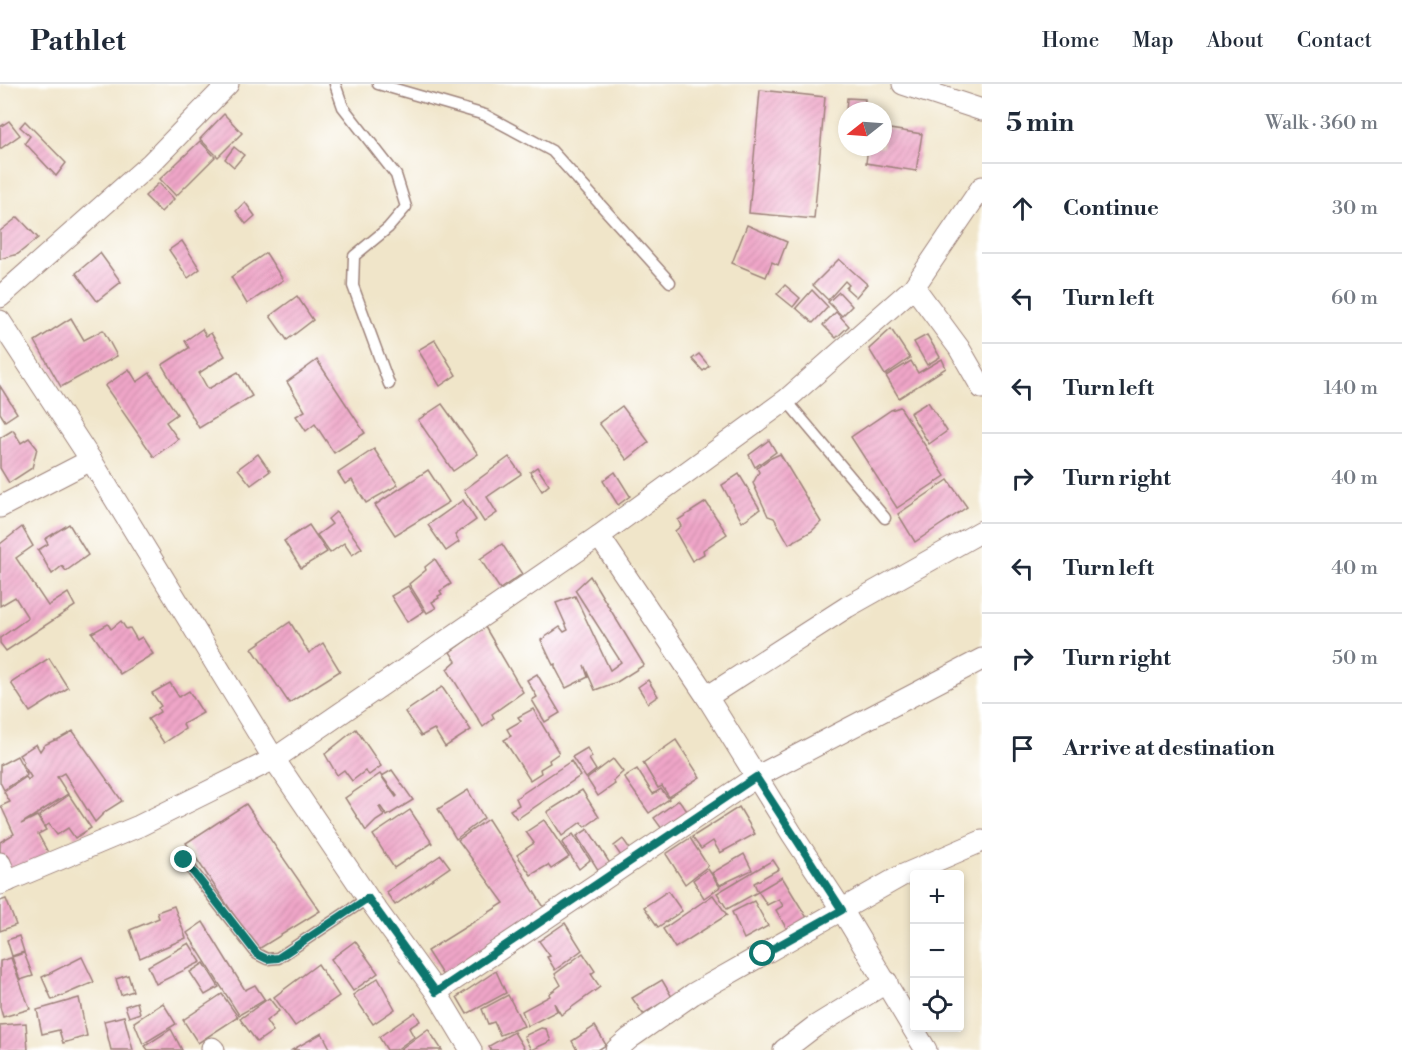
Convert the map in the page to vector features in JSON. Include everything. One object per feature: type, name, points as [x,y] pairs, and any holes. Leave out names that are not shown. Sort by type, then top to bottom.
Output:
[{"type":"street","points":[[0,297],[152,163],[228,84]]},
{"type":"street","points":[[903,84],[982,110]]},
{"type":"street","points":[[3,876],[140,826],[274,759],[599,536],[786,400],[914,287],[982,187]]},
{"type":"street","points":[[914,287],[958,348],[982,388]]},
{"type":"street","points":[[0,321],[91,460],[274,759],[368,898],[436,992],[471,1050]]},
{"type":"street","points":[[0,507],[91,460]]},
{"type":"street","points":[[707,697],[848,607],[982,531]]},
{"type":"street","points":[[599,536],[707,697],[842,910],[926,1050]]},
{"type":"street","points":[[436,992],[756,777],[982,659]]},
{"type":"street","points":[[616,1050],[693,994],[901,876],[982,841]]},
{"type":"street","points":[[784,1050],[814,1027],[886,982]]},
{"type":"lane","points":[[334,84],[343,107],[396,175],[406,207],[388,228],[354,256],[353,286],[389,384]]},
{"type":"lane","points":[[378,84],[485,115],[552,151],[670,282]]},
{"type":"lane","points":[[786,400],[885,518]]},
{"type":"lane","points":[[184,860],[257,954],[267,959],[278,958],[368,898]]},
{"type":"building","points":[[760,90],[825,97],[814,219],[749,213]]},
{"type":"building","points":[[847,98],[865,99],[865,102],[847,102]]},
{"type":"building","points":[[224,114],[242,133],[218,157],[200,139]]},
{"type":"building","points":[[9,121],[20,135],[0,149],[0,127]]},
{"type":"building","points":[[25,121],[66,163],[56,176],[25,143],[30,136],[20,127]]},
{"type":"building","points":[[892,129],[922,134],[916,171],[866,163],[867,156],[892,156]]},
{"type":"building","points":[[200,141],[215,157],[176,196],[160,179]]},
{"type":"building","points":[[234,147],[244,155],[234,167],[225,159]]},
{"type":"building","points":[[159,183],[174,199],[161,212],[145,196]]},
{"type":"building","points":[[245,202],[255,216],[246,224],[236,211]]},
{"type":"building","points":[[18,217],[38,238],[18,254],[0,259],[0,231]]},
{"type":"building","points":[[747,225],[787,242],[778,265],[772,262],[766,277],[732,263]]},
{"type":"building","points":[[182,241],[200,269],[188,278],[169,250]]},
{"type":"building","points":[[100,253],[121,282],[97,301],[76,273]]},
{"type":"building","points":[[266,253],[283,280],[247,304],[231,277]]},
{"type":"building","points":[[839,259],[867,284],[856,297],[846,288],[849,285],[845,281],[828,300],[813,285]]},
{"type":"building","points":[[785,285],[800,298],[793,307],[777,294]]},
{"type":"building","points":[[812,290],[828,307],[813,323],[796,308]]},
{"type":"building","points":[[839,292],[852,306],[842,316],[828,302]]},
{"type":"building","points":[[297,296],[313,320],[287,340],[270,316]]},
{"type":"building","points":[[836,312],[849,326],[836,338],[823,325]]},
{"type":"building","points":[[71,318],[84,340],[103,330],[117,356],[61,387],[35,341]]},
{"type":"building","points":[[202,329],[206,336],[211,333],[225,356],[199,373],[208,389],[238,372],[252,396],[199,428],[162,365],[189,348],[185,341]]},
{"type":"building","points":[[891,329],[910,358],[885,375],[869,349]]},
{"type":"building","points":[[927,335],[940,357],[927,365],[914,342]]},
{"type":"building","points":[[435,340],[456,375],[440,386],[418,350]]},
{"type":"building","points":[[699,354],[709,366],[703,371],[692,359]]},
{"type":"building","points":[[942,359],[946,368],[899,398],[886,376],[911,361],[918,373]]},
{"type":"building","points":[[317,360],[365,433],[334,453],[315,424],[306,431],[296,416],[305,411],[287,382]]},
{"type":"building","points":[[129,369],[137,382],[150,373],[177,414],[166,422],[178,439],[154,457],[105,386]]},
{"type":"building","points":[[0,386],[17,413],[5,421],[0,413]]},
{"type":"building","points":[[928,402],[947,431],[929,444],[910,413]]},
{"type":"building","points":[[442,404],[478,454],[453,471],[418,420]]},
{"type":"building","points":[[622,406],[649,442],[627,460],[599,423]]},
{"type":"building","points":[[900,407],[945,476],[897,508],[851,437],[891,410]]},
{"type":"building","points":[[13,430],[21,443],[29,438],[37,448],[32,468],[9,483],[0,468],[0,438]]},
{"type":"building","points":[[769,440],[776,452],[755,467],[749,455]]},
{"type":"building","points":[[374,449],[398,485],[366,503],[352,480],[345,484],[338,473]]},
{"type":"building","points":[[258,454],[270,471],[251,485],[238,469]]},
{"type":"building","points":[[780,454],[821,522],[812,531],[789,544],[774,518],[768,516],[753,483],[759,472],[757,468]]},
{"type":"building","points":[[509,457],[521,474],[487,497],[497,513],[484,522],[464,490]]},
{"type":"building","points":[[537,467],[549,485],[542,491],[530,472]]},
{"type":"building","points":[[428,470],[449,502],[395,535],[375,505]]},
{"type":"building","points":[[615,472],[630,496],[618,505],[603,481]]},
{"type":"building","points":[[739,474],[760,509],[742,522],[722,485]]},
{"type":"building","points":[[948,480],[967,507],[915,542],[898,514]]},
{"type":"building","points":[[463,500],[476,520],[455,535],[459,542],[446,551],[428,525]]},
{"type":"building","points":[[706,502],[727,534],[703,550],[704,554],[692,561],[675,531],[681,526],[678,520]]},
{"type":"building","points":[[336,512],[362,548],[352,555],[344,543],[330,553],[317,535],[332,524],[328,519]]},
{"type":"building","points":[[69,524],[88,555],[66,571],[62,566],[52,574],[38,550],[48,544],[45,539]]},
{"type":"building","points":[[309,525],[327,552],[301,568],[284,541]]},
{"type":"building","points":[[22,527],[33,546],[16,558],[48,606],[68,593],[75,606],[6,651],[0,643],[0,638],[28,618],[15,597],[0,606],[0,544]]},
{"type":"building","points":[[502,544],[522,574],[500,589],[480,559]]},
{"type":"building","points":[[435,559],[451,584],[440,591],[442,594],[432,602],[436,608],[427,613],[409,584]]},
{"type":"building","points":[[590,576],[644,665],[617,682],[595,690],[584,665],[588,677],[566,688],[541,640],[560,627],[564,632],[568,630],[556,603],[575,596],[610,670],[621,662],[575,590]]},
{"type":"building","points":[[408,586],[424,611],[407,622],[391,596]]},
{"type":"building","points":[[121,621],[126,629],[130,628],[137,640],[142,637],[153,654],[120,674],[92,633],[108,624],[111,629]]},
{"type":"building","points":[[290,622],[309,653],[323,643],[340,671],[289,703],[252,648]]},
{"type":"building","points":[[485,627],[523,692],[492,714],[494,718],[483,727],[447,669],[456,661],[450,652]]},
{"type":"building","points":[[49,658],[68,688],[30,712],[11,683]]},
{"type":"building","points":[[537,674],[560,713],[545,722],[532,700],[537,697],[527,680]]},
{"type":"building","points":[[648,680],[658,696],[648,703],[638,687]]},
{"type":"building","points":[[170,683],[179,697],[189,691],[203,713],[183,724],[185,729],[164,743],[148,719],[160,712],[158,708],[161,706],[152,693]]},
{"type":"building","points":[[442,687],[471,730],[445,747],[434,729],[421,736],[405,712]]},
{"type":"building","points":[[533,709],[559,753],[549,760],[550,763],[540,769],[541,773],[530,780],[504,740],[511,736],[507,729],[521,721],[518,717]]},
{"type":"building","points":[[356,729],[381,766],[369,775],[365,771],[352,781],[344,770],[337,775],[325,754]]},
{"type":"building","points":[[73,731],[122,801],[106,811],[95,822],[64,773],[57,777],[68,794],[21,824],[37,816],[46,830],[38,834],[50,856],[7,873],[0,859],[0,842],[14,834],[1,806],[10,802],[4,792],[26,777],[28,780],[31,777],[19,755],[36,744],[40,751],[44,745]]},
{"type":"building","points":[[676,740],[700,777],[669,797],[662,786],[658,788],[643,763]]},
{"type":"building","points":[[587,748],[592,757],[589,759],[596,770],[586,778],[572,757]]},
{"type":"building","points":[[17,756],[27,775],[4,790],[0,782],[0,765]]},
{"type":"building","points":[[613,759],[623,772],[613,781],[615,784],[598,796],[587,779]]},
{"type":"building","points":[[571,761],[580,776],[517,819],[510,810],[519,805],[516,798]]},
{"type":"building","points":[[637,769],[653,794],[661,789],[669,799],[649,813],[624,777]]},
{"type":"building","points":[[392,770],[413,800],[387,816],[380,806],[384,816],[366,831],[345,798],[380,774],[396,797],[382,776]]},
{"type":"building","points":[[468,790],[484,818],[456,839],[438,809]]},
{"type":"building","points":[[582,790],[599,817],[585,827],[581,822],[562,836],[547,812]]},
{"type":"building","points":[[69,795],[91,828],[75,838],[68,828],[57,835],[49,824],[45,827],[39,816]]},
{"type":"building","points":[[679,800],[690,815],[665,833],[654,818]]},
{"type":"building","points":[[246,804],[320,911],[257,950],[186,843]]},
{"type":"building","points":[[739,807],[755,834],[720,853],[713,841],[701,849],[692,837]]},
{"type":"building","points":[[410,810],[432,843],[394,868],[373,835]]},
{"type":"building","points":[[488,819],[547,912],[445,979],[427,951],[504,903],[458,840]]},
{"type":"building","points":[[544,820],[569,857],[551,869],[548,865],[531,875],[517,855],[534,843],[526,832]]},
{"type":"building","points":[[588,829],[611,865],[600,873],[577,836]]},
{"type":"building","points":[[573,834],[590,860],[579,869],[562,843]]},
{"type":"building","points":[[690,838],[708,866],[685,884],[666,854]]},
{"type":"building","points":[[623,839],[630,849],[621,856],[614,846]]},
{"type":"building","points":[[744,854],[752,870],[720,885],[712,873]]},
{"type":"building","points":[[441,855],[450,867],[395,905],[386,892]]},
{"type":"building","points":[[773,860],[779,869],[754,883],[758,892],[727,909],[717,893]]},
{"type":"building","points":[[708,869],[720,887],[704,898],[693,880]]},
{"type":"building","points":[[782,877],[809,921],[789,933],[776,910],[783,906],[779,899],[767,905],[758,891]]},
{"type":"building","points":[[668,891],[682,911],[658,927],[644,907]]},
{"type":"building","points":[[713,895],[727,915],[675,948],[663,929]]},
{"type":"building","points":[[6,899],[16,925],[0,931],[0,901]]},
{"type":"building","points":[[754,901],[768,926],[744,939],[732,912]]},
{"type":"building","points":[[174,906],[186,938],[140,958],[130,930],[159,918],[157,912]]},
{"type":"building","points":[[203,922],[245,990],[255,985],[265,1000],[239,1015],[187,933]]},
{"type":"building","points":[[565,923],[582,950],[555,970],[547,957],[550,956],[539,941]]},
{"type":"building","points":[[19,936],[24,952],[12,956],[7,940]]},
{"type":"building","points":[[355,941],[378,973],[353,991],[331,959]]},
{"type":"building","points":[[189,943],[201,962],[156,984],[148,966]]},
{"type":"building","points":[[24,953],[33,976],[20,980],[12,957]]},
{"type":"building","points":[[583,953],[595,971],[591,974],[600,987],[561,1015],[554,1003],[557,1011],[528,1026],[522,1011],[550,996],[549,994],[561,985],[555,974]]},
{"type":"building","points":[[82,957],[94,982],[52,1000],[42,977]]},
{"type":"building","points":[[11,958],[30,1009],[3,1017],[0,1007],[0,961]]},
{"type":"building","points":[[204,963],[219,987],[205,995],[190,972]]},
{"type":"building","points":[[318,964],[339,996],[295,1026],[274,997]]},
{"type":"building","points":[[496,971],[506,993],[467,1014],[457,997]]},
{"type":"building","points":[[128,975],[133,991],[121,995],[116,979]]},
{"type":"building","points":[[378,978],[395,1009],[373,1024],[353,995]]},
{"type":"building","points":[[662,980],[672,997],[643,1014],[632,998]]},
{"type":"building","points":[[222,994],[238,1017],[198,1043],[183,1020]]},
{"type":"building","points":[[508,995],[524,1026],[500,1035],[494,1022],[488,1024],[482,1009]]},
{"type":"building","points":[[79,998],[87,1036],[63,1043],[59,1030],[42,1034],[37,1010]]},
{"type":"building","points":[[269,998],[279,1011],[266,1021],[273,1031],[257,1042],[240,1019]]},
{"type":"building","points":[[137,1002],[140,1013],[129,1017],[125,1006]]},
{"type":"building","points":[[163,1003],[176,1024],[143,1044],[134,1022]]},
{"type":"building","points":[[415,1012],[420,1021],[409,1028],[414,1037],[396,1050],[387,1050],[379,1037]]},
{"type":"building","points":[[124,1016],[133,1050],[111,1050],[104,1021]]},
{"type":"building","points":[[26,1023],[28,1050],[0,1050],[0,1025]]},
{"type":"building","points":[[595,1026],[606,1045],[598,1050],[577,1050],[572,1041]]},
{"type":"building","points":[[541,1028],[546,1029],[551,1041],[531,1050],[524,1036]]},
{"type":"building","points":[[171,1029],[182,1050],[148,1050],[145,1046]]},
{"type":"building","points":[[428,1029],[442,1050],[399,1050]]},
{"type":"building","points":[[514,1032],[525,1050],[491,1050],[489,1046]]},
{"type":"building","points":[[322,1033],[331,1050],[292,1050]]},
{"type":"route","points":[[184,860],[257,954],[267,959],[278,958],[368,898],[436,992],[756,777],[842,910],[763,954]]}]
